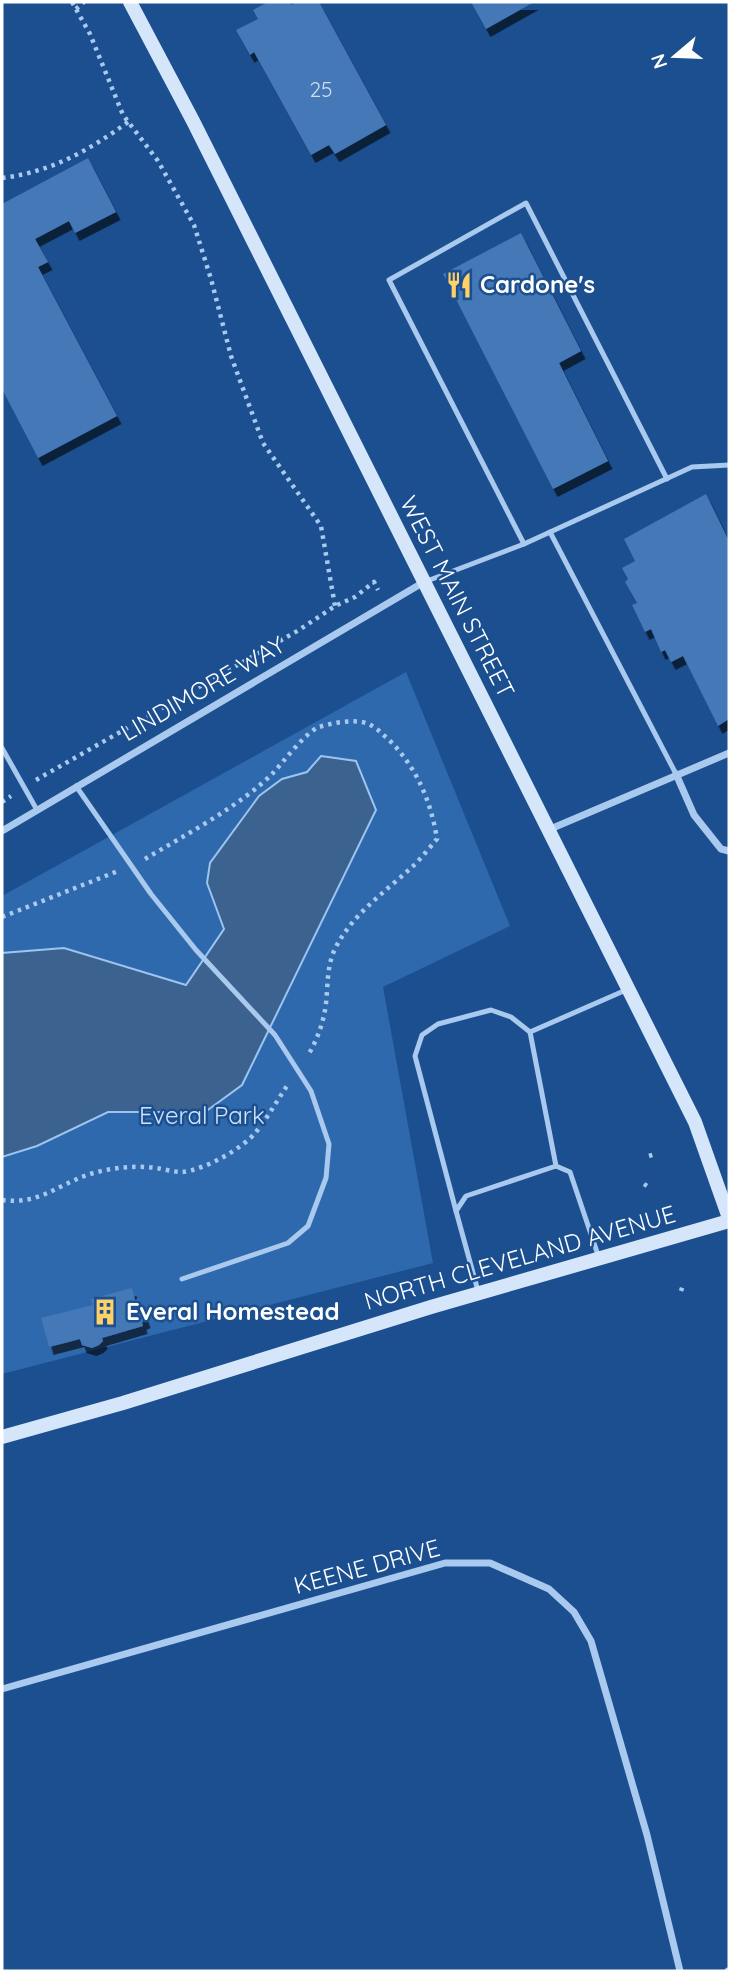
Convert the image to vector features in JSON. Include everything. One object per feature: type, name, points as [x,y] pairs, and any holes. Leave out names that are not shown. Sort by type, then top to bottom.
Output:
[{"type":"main road","name":"WEST MAIN STREET","points":[[130,2],[193,121],[695,1122],[729,1219]]},
{"type":"main road","name":"NORTH CLEVELAND AVENUE","points":[[2,1437],[123,1403],[729,1219]]},
{"type":"street","name":"LINDIMORE WAY","points":[[2,831],[424,582]]},
{"type":"street","points":[[548,830],[729,753]]},
{"type":"street","points":[[676,774],[694,815],[721,849],[729,851]]},
{"type":"street","name":"KEENE DRIVE","points":[[2,1689],[445,1563],[490,1563],[549,1588],[574,1612],[591,1641],[647,1835],[680,1971]]},
{"type":"lane","points":[[524,544],[389,281],[526,203],[667,479]]},
{"type":"lane","points":[[424,582],[524,544],[692,467],[729,465]]},
{"type":"lane","points":[[550,531],[676,774]]},
{"type":"lane","points":[[2,748],[37,810]]},
{"type":"lane","points":[[76,786],[132,867],[196,950],[275,1035],[311,1091],[329,1144],[326,1178],[308,1226],[288,1243],[182,1279]]},
{"type":"lane","points":[[530,1032],[627,989]]},
{"type":"lane","points":[[479,1294],[415,1056],[422,1035],[438,1024],[491,1010],[511,1017],[530,1032],[556,1166]]},
{"type":"lane","points":[[456,1211],[466,1196],[556,1166],[570,1172],[600,1258]]},
{"type":"path","points":[[72,2],[90,34],[123,115],[158,161],[194,225],[232,356],[263,443],[321,526],[334,606]]},
{"type":"path","points":[[76,9],[84,2]]},
{"type":"path","points":[[2,178],[32,173],[69,160],[96,146],[128,122]]},
{"type":"path","points":[[37,779],[299,630],[334,606],[355,597],[374,582],[379,591]]},
{"type":"path","points":[[2,917],[132,867],[222,812],[269,777],[316,729],[337,723],[362,722],[376,727],[402,754],[423,788],[434,819],[437,839],[414,865],[377,897],[334,951],[327,976],[325,1014],[313,1047],[255,1133],[230,1152],[201,1167],[180,1172],[128,1166],[87,1175],[45,1196],[15,1202],[2,1200]]},
{"type":"path","points":[[649,1156],[655,1154]]},
{"type":"green space","name":"Everal Park","points":[[406,672],[510,926],[383,987],[433,1263],[2,1374],[2,896]]},
{"type":"shaded area","points":[[321,756],[356,761],[376,810],[242,1085],[205,1112],[108,1112],[37,1146],[2,1157],[2,953],[64,948],[186,985],[224,929],[207,883],[210,863],[259,796],[282,779],[307,772]]},
{"type":"building","points":[[268,2],[290,2],[291,5],[296,2],[319,2],[386,125],[335,154],[329,145],[311,155],[254,52],[250,55],[236,30],[258,19],[253,10]]},
{"type":"building","points":[[471,2],[534,2],[486,29]]},
{"type":"building","points":[[88,158],[116,212],[75,233],[69,221],[35,239],[48,262],[38,267],[117,416],[38,458],[2,389],[2,204]]},
{"type":"building","points":[[521,233],[581,351],[559,363],[608,461],[553,489],[443,274]]},
{"type":"building","points":[[706,494],[729,541],[729,719],[718,726],[683,656],[671,662],[665,650],[661,652],[651,629],[645,632],[632,605],[637,603],[625,582],[628,579],[622,568],[635,561],[624,539]]},
{"type":"building","name":"Everal Homestead","points":[[132,1288],[146,1320],[142,1322],[143,1326],[102,1338],[103,1341],[99,1345],[92,1348],[82,1345],[80,1339],[49,1347],[41,1318],[93,1305],[91,1299]]},
{"type":"place","name":"Cardone's","points":[[459,285]]},
{"type":"place","name":"Everal Homestead","points":[[105,1312]]}]
